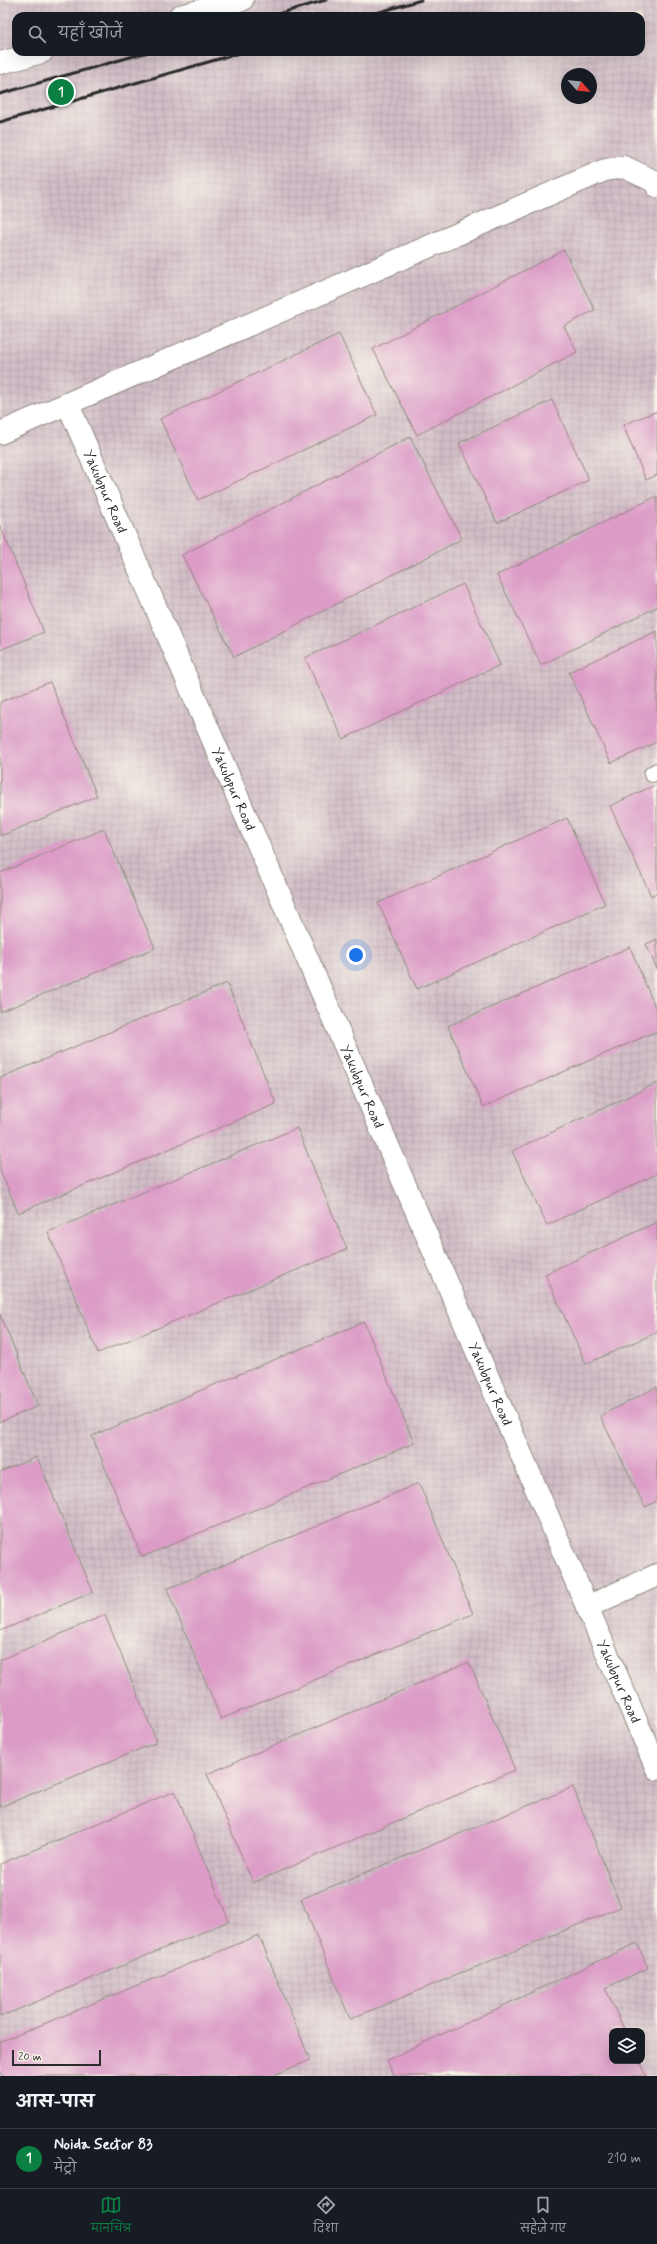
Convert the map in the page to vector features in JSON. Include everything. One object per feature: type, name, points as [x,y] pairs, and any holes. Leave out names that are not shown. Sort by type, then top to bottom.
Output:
[{"type":"street","points":[[196,12],[242,0]]},
{"type":"street","points":[[0,63],[27,56]]},
{"type":"street","points":[[0,433],[605,170],[624,167],[654,181],[657,186]]},
{"type":"street","name":"Yakubpur Road","points":[[68,404],[657,1768]]},
{"type":"street","points":[[587,1607],[657,1575]]},
{"type":"shaded area","points":[[0,0],[657,0],[657,2076],[0,2076]]},
{"type":"building","points":[[564,250],[595,310],[564,326],[577,352],[417,435],[373,349]]},
{"type":"building","points":[[339,334],[377,415],[198,500],[160,419]]},
{"type":"building","points":[[552,400],[589,480],[497,523],[459,443]]},
{"type":"building","points":[[657,411],[657,475],[646,480],[623,425]]},
{"type":"building","points":[[410,437],[462,539],[234,657],[182,555]]},
{"type":"building","points":[[657,496],[657,607],[541,665],[497,575]]},
{"type":"building","points":[[0,525],[44,632],[0,650]]},
{"type":"building","points":[[463,584],[500,665],[343,739],[305,658]]},
{"type":"building","points":[[657,631],[657,742],[611,763],[569,672]]},
{"type":"building","points":[[50,682],[97,796],[0,836],[0,702]]},
{"type":"building","points":[[657,784],[657,893],[651,896],[610,806]]},
{"type":"building","points":[[567,818],[605,904],[417,989],[378,903]]},
{"type":"building","points":[[104,829],[155,948],[0,1012],[0,873]]},
{"type":"building","points":[[657,939],[657,969],[646,944]]},
{"type":"building","points":[[630,947],[657,1012],[657,1031],[483,1107],[448,1026]]},
{"type":"building","points":[[227,983],[276,1104],[18,1213],[0,1170],[0,1078]]},
{"type":"building","points":[[657,1083],[657,1174],[547,1225],[512,1151]]},
{"type":"building","points":[[297,1128],[347,1249],[98,1353],[48,1232]]},
{"type":"building","points":[[657,1222],[657,1332],[586,1364],[545,1274]]},
{"type":"building","points":[[0,1314],[38,1406],[0,1422]]},
{"type":"building","points":[[364,1322],[414,1443],[142,1557],[92,1436]]},
{"type":"building","points":[[657,1387],[657,1501],[645,1507],[600,1416]]},
{"type":"building","points":[[37,1457],[93,1592],[0,1631],[0,1472]]},
{"type":"building","points":[[419,1483],[473,1614],[221,1719],[167,1589]]},
{"type":"building","points":[[105,1615],[157,1742],[0,1807],[0,1660]]},
{"type":"building","points":[[469,1662],[515,1770],[253,1883],[207,1774]]},
{"type":"building","points":[[573,1787],[621,1907],[350,2019],[301,1899]]},
{"type":"building","points":[[175,1791],[229,1921],[0,2017],[0,1864]]},
{"type":"building","points":[[259,1935],[310,2060],[272,2076],[3,2076],[0,2070],[0,2042]]},
{"type":"building","points":[[637,1943],[648,1968],[605,1988],[624,2028],[609,2028],[609,2064],[640,2064],[646,2076],[394,2076],[387,2060]]},
{"type":"railway","points":[[285,12],[326,0]]},
{"type":"railway","points":[[380,12],[421,0]]},
{"type":"railway","points":[[0,94],[134,56]]},
{"type":"railway","points":[[0,122],[229,56]]},
{"type":"place","name":"Noida Sector 83","points":[[61,92]]}]
